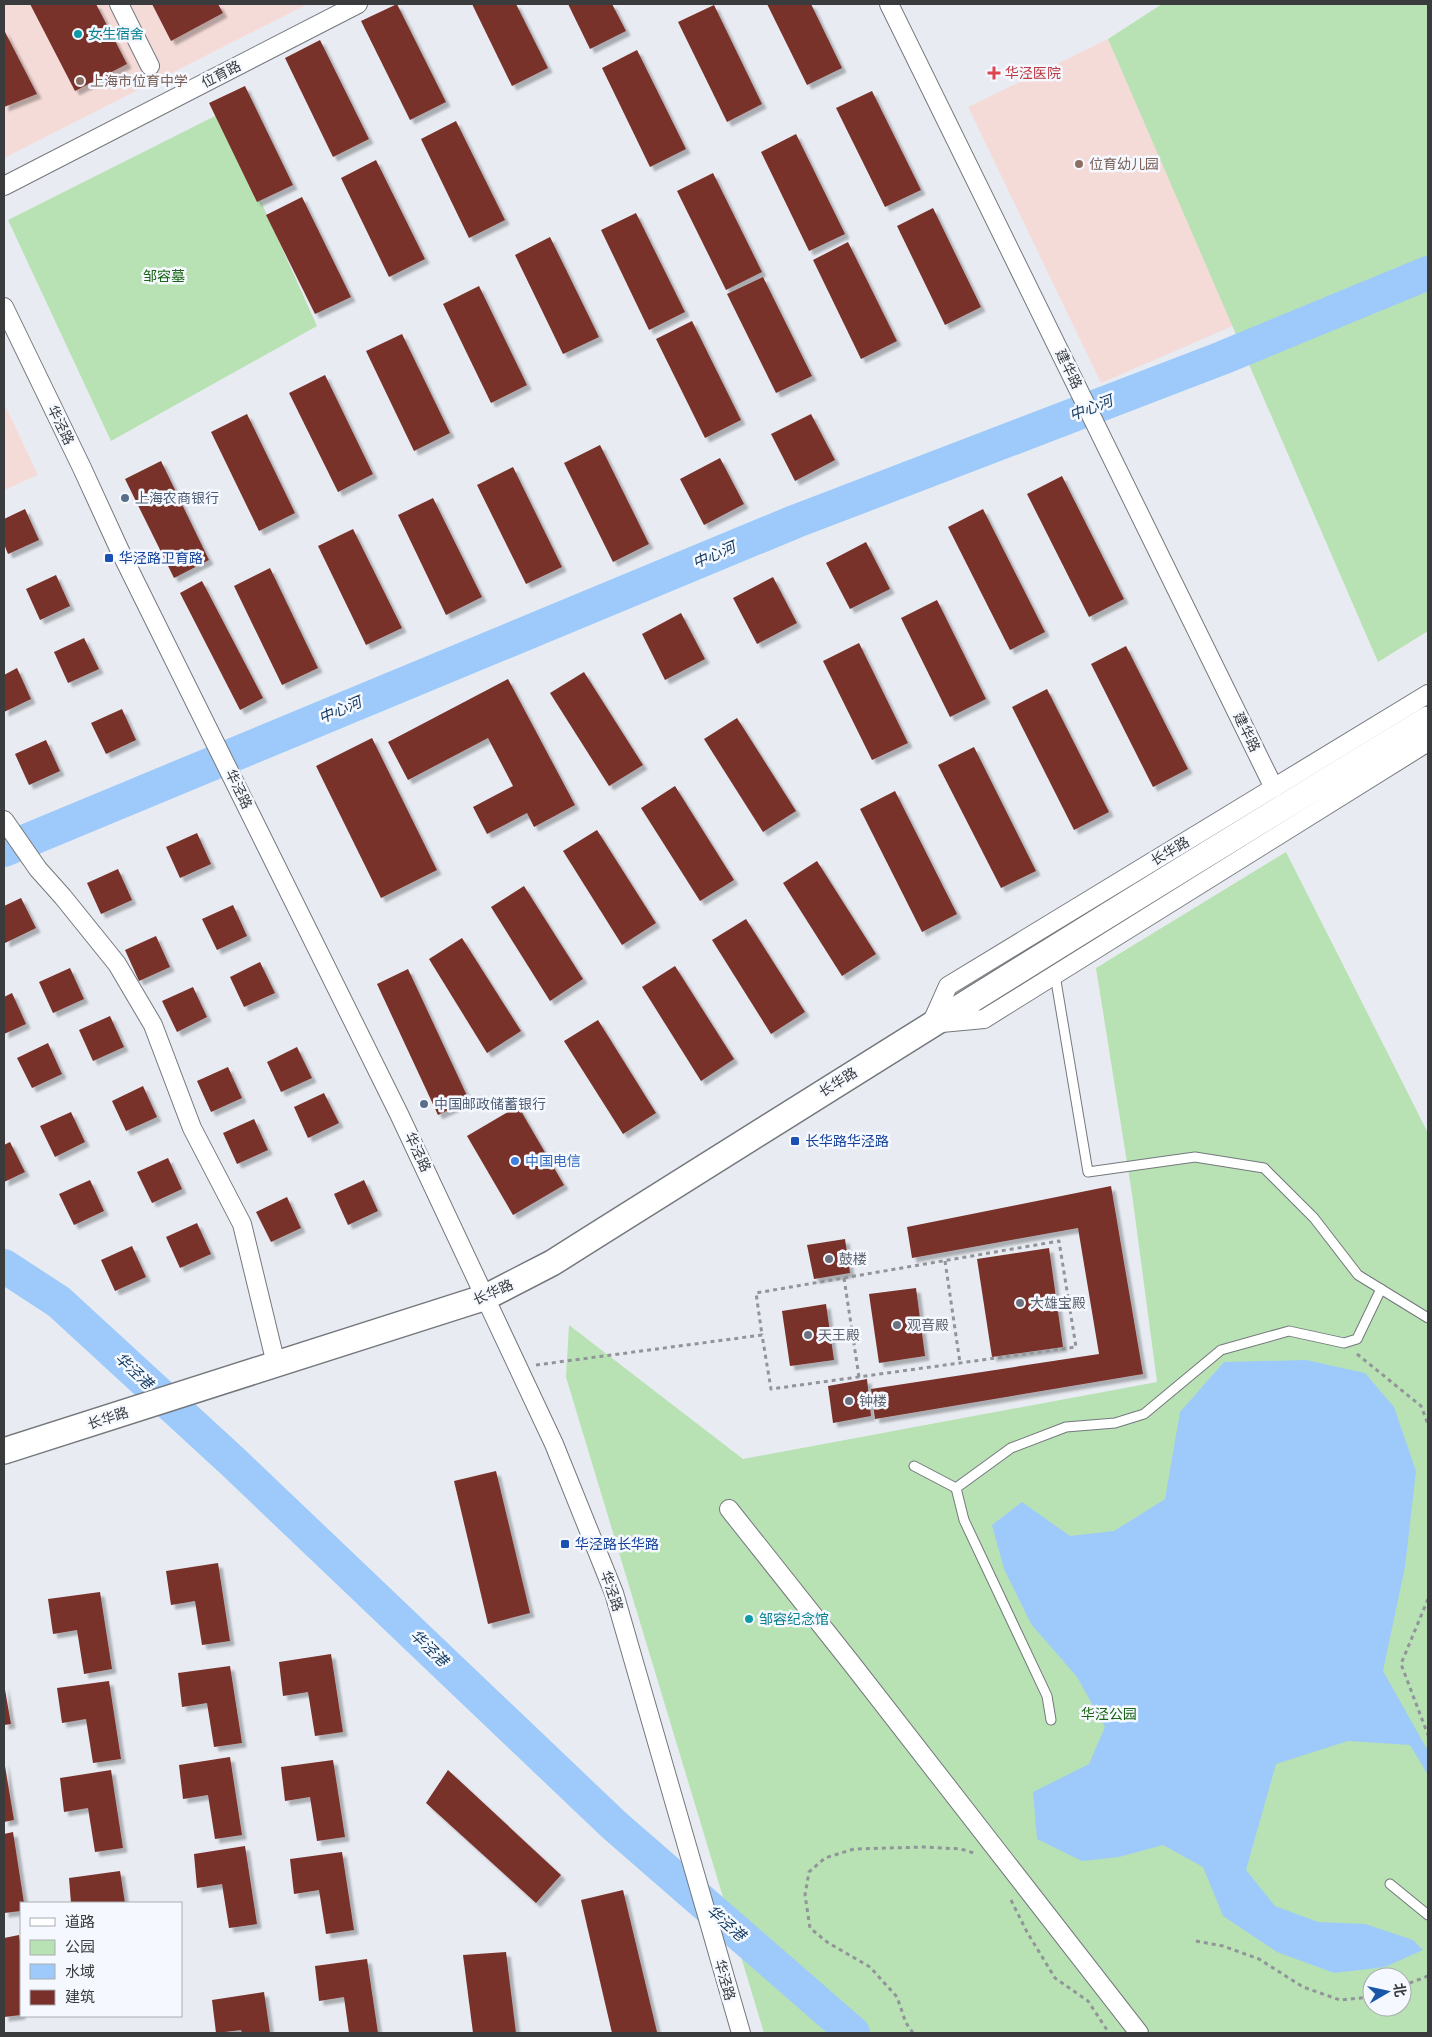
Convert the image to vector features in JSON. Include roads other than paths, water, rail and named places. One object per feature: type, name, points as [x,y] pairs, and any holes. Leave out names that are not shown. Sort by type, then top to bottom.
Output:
[{"type":"street","points":[[119,4],[150,66]]},
{"type":"street","name":"位育路","points":[[4,186],[358,4]]},
{"type":"street","name":"建华路","points":[[889,4],[1274,788]]},
{"type":"street","name":"华泾路","points":[[4,307],[121,553],[210,730],[328,974],[400,1114],[577,1497],[614,1593],[740,2033]]},
{"type":"street","name":"长华路","points":[[931,1024],[948,986],[1428,694]]},
{"type":"street","name":"长华路","points":[[4,1451],[486,1297],[552,1263],[931,1024],[1428,719]]},
{"type":"street","name":"长华路","points":[[931,1024],[984,1019],[1428,742]]},
{"type":"street","points":[[4,820],[38,869],[117,964],[153,1025],[192,1128],[242,1224],[276,1364]]},
{"type":"street","points":[[729,1509],[1139,2033]]},
{"type":"lane","points":[[1055,976],[1088,1172],[1195,1157],[1264,1168],[1314,1218],[1358,1275],[1428,1318]]},
{"type":"lane","points":[[956,1488],[1011,1448],[1066,1428],[1115,1423],[1144,1414],[1221,1350],[1289,1331],[1344,1343],[1357,1339],[1381,1289]]},
{"type":"lane","points":[[914,1466],[956,1488],[964,1520],[1047,1696],[1051,1720]]},
{"type":"lane","points":[[1390,1884],[1428,1915]]},
{"type":"water","points":[[1306,1360],[1365,1373],[1394,1407],[1416,1471],[1405,1567],[1383,1671],[1428,1751],[1428,1775],[1410,1745],[1348,1741],[1276,1764],[1246,1870],[1275,1906],[1318,1922],[1365,1924],[1413,1940],[1423,1950],[1385,1967],[1362,1967],[1362,1970],[1334,1973],[1277,1952],[1223,1916],[1203,1867],[1163,1845],[1119,1857],[1082,1861],[1037,1839],[1033,1792],[1089,1764],[1105,1727],[1077,1677],[1031,1624],[1004,1569],[992,1525],[1022,1502],[1070,1536],[1114,1531],[1165,1499],[1180,1412],[1224,1362]]},
{"type":"waterway","name":"中心河","points":[[4,850],[794,522],[1222,358],[1428,273]]},
{"type":"waterway","name":"华泾港","points":[[4,1266],[59,1302],[232,1461],[614,1825],[853,2033]]},
{"type":"place","name":"女生宿舍","points":[[78,34]]},
{"type":"place","name":"华泾医院","points":[[994,73]]},
{"type":"place","name":"上海市位育中学","points":[[80,81]]},
{"type":"place","name":"位育幼儿园","points":[[1079,164]]},
{"type":"place","name":"上海农商银行","points":[[125,498]]},
{"type":"place","name":"华泾路卫育路","points":[[109,558]]},
{"type":"place","name":"中国邮政储蓄银行","points":[[424,1104]]},
{"type":"place","name":"长华路华泾路","points":[[795,1141]]},
{"type":"place","name":"中国电信","points":[[515,1161]]},
{"type":"place","name":"鼓楼","points":[[829,1259]]},
{"type":"place","name":"大雄宝殿","points":[[1020,1303]]},
{"type":"place","name":"观音殿","points":[[897,1325]]},
{"type":"place","name":"天王殿","points":[[808,1335]]},
{"type":"place","name":"钟楼","points":[[849,1401]]},
{"type":"place","name":"华泾路长华路","points":[[565,1544]]},
{"type":"place","name":"邹容纪念馆","points":[[749,1619]]},
{"type":"park label","name":"邹容墓","points":[[164,276]]},
{"type":"park label","name":"华泾公园","points":[[1109,1714]]}]
